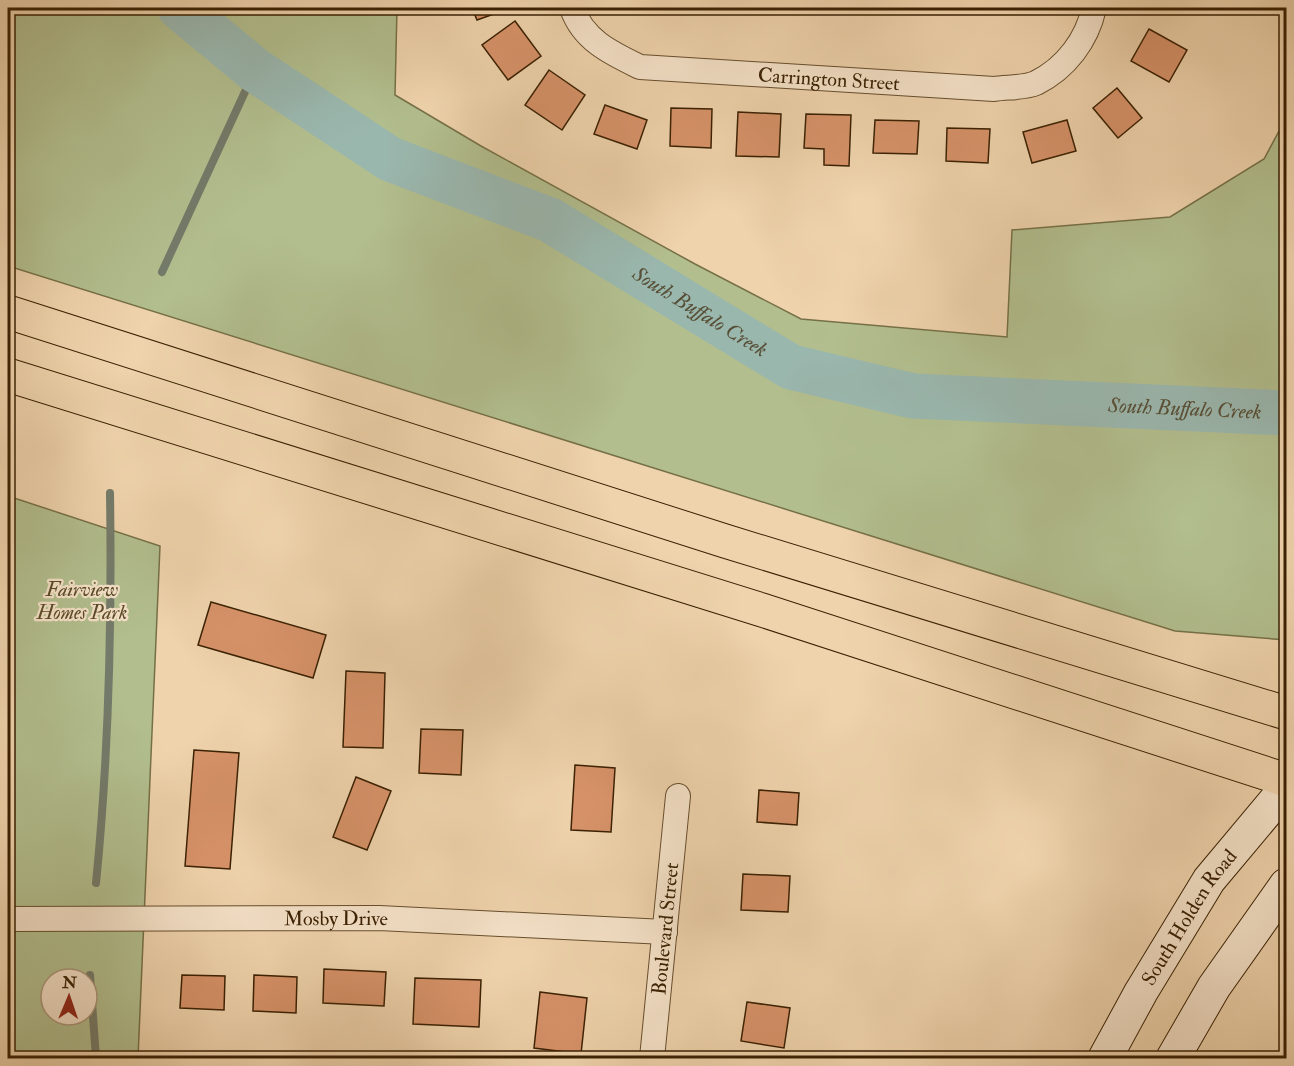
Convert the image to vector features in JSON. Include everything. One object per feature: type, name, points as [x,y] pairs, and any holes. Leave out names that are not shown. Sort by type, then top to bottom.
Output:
[{"type":"highway","points":[[8,312],[736,545],[1287,713]]},
{"type":"highway","points":[[8,375],[762,610],[1287,780]]},
{"type":"main road","name":"South Holden Road","points":[[1105,1059],[1141,992],[1209,880],[1287,788]]},
{"type":"main road","points":[[1173,1059],[1214,987],[1281,893]]},
{"type":"street","name":"Carrington Street","points":[[572,8],[575,18],[602,48],[640,68],[994,89],[1035,84],[1070,59],[1090,25],[1094,8]]},
{"type":"street","name":"Boulevard Street","points":[[652,1059],[678,796]]},
{"type":"street","name":"Mosby Drive","points":[[8,919],[379,918],[665,932]]},
{"type":"green space","points":[[8,8],[397,8],[395,95],[481,146],[695,264],[801,319],[1007,337],[1012,230],[1170,217],[1264,159],[1286,118],[1286,640],[1175,631],[8,266]]},
{"type":"green space","name":"Fairview Homes Park","points":[[8,496],[160,546],[138,1058],[8,1058]]},
{"type":"building","points":[[472,8],[504,8],[505,10],[477,20]]},
{"type":"building","points":[[1167,8],[1204,8],[1204,10],[1167,12]]},
{"type":"building","points":[[515,21],[541,56],[508,80],[482,45]]},
{"type":"building","points":[[1149,29],[1187,50],[1169,82],[1131,61]]},
{"type":"building","points":[[549,70],[585,95],[562,130],[525,105]]},
{"type":"building","points":[[1117,88],[1142,118],[1118,138],[1093,108]]},
{"type":"building","points":[[605,105],[647,120],[637,149],[594,134]]},
{"type":"building","points":[[671,108],[712,109],[711,148],[670,146]]},
{"type":"building","points":[[738,112],[781,114],[779,157],[736,156]]},
{"type":"building","points":[[806,114],[851,115],[849,166],[824,165],[824,149],[804,148]]},
{"type":"building","points":[[875,120],[919,121],[917,154],[873,153]]},
{"type":"building","points":[[1067,120],[1076,151],[1032,163],[1023,132]]},
{"type":"building","points":[[947,128],[990,129],[988,163],[946,161]]},
{"type":"building","points":[[211,602],[326,635],[313,678],[198,645]]},
{"type":"building","points":[[346,671],[385,673],[383,748],[343,747]]},
{"type":"building","points":[[421,729],[463,730],[461,775],[419,773]]},
{"type":"building","points":[[194,750],[239,753],[230,869],[185,866]]},
{"type":"building","points":[[575,765],[615,768],[611,832],[571,830]]},
{"type":"building","points":[[356,777],[391,791],[367,850],[333,837]]},
{"type":"building","points":[[759,790],[799,793],[797,825],[757,822]]},
{"type":"building","points":[[743,874],[790,876],[788,912],[741,910]]},
{"type":"building","points":[[324,969],[386,972],[384,1006],[323,1003]]},
{"type":"building","points":[[182,975],[225,976],[224,1010],[180,1008]]},
{"type":"building","points":[[254,975],[297,977],[296,1013],[253,1011]]},
{"type":"building","points":[[415,978],[481,980],[479,1027],[413,1024]]},
{"type":"building","points":[[540,992],[587,998],[581,1054],[534,1048]]},
{"type":"building","points":[[747,1002],[790,1008],[784,1048],[741,1041]]},
{"type":"waterway","name":"South Buffalo Creek","points":[[180,8],[255,70],[390,159],[550,220],[791,367],[913,396],[1286,413]]},
{"type":"waterway","points":[[162,272],[255,70]]},
{"type":"waterway","points":[[96,883],[109,688],[110,493]]},
{"type":"waterway","points":[[94,1027],[96,1058]]}]
